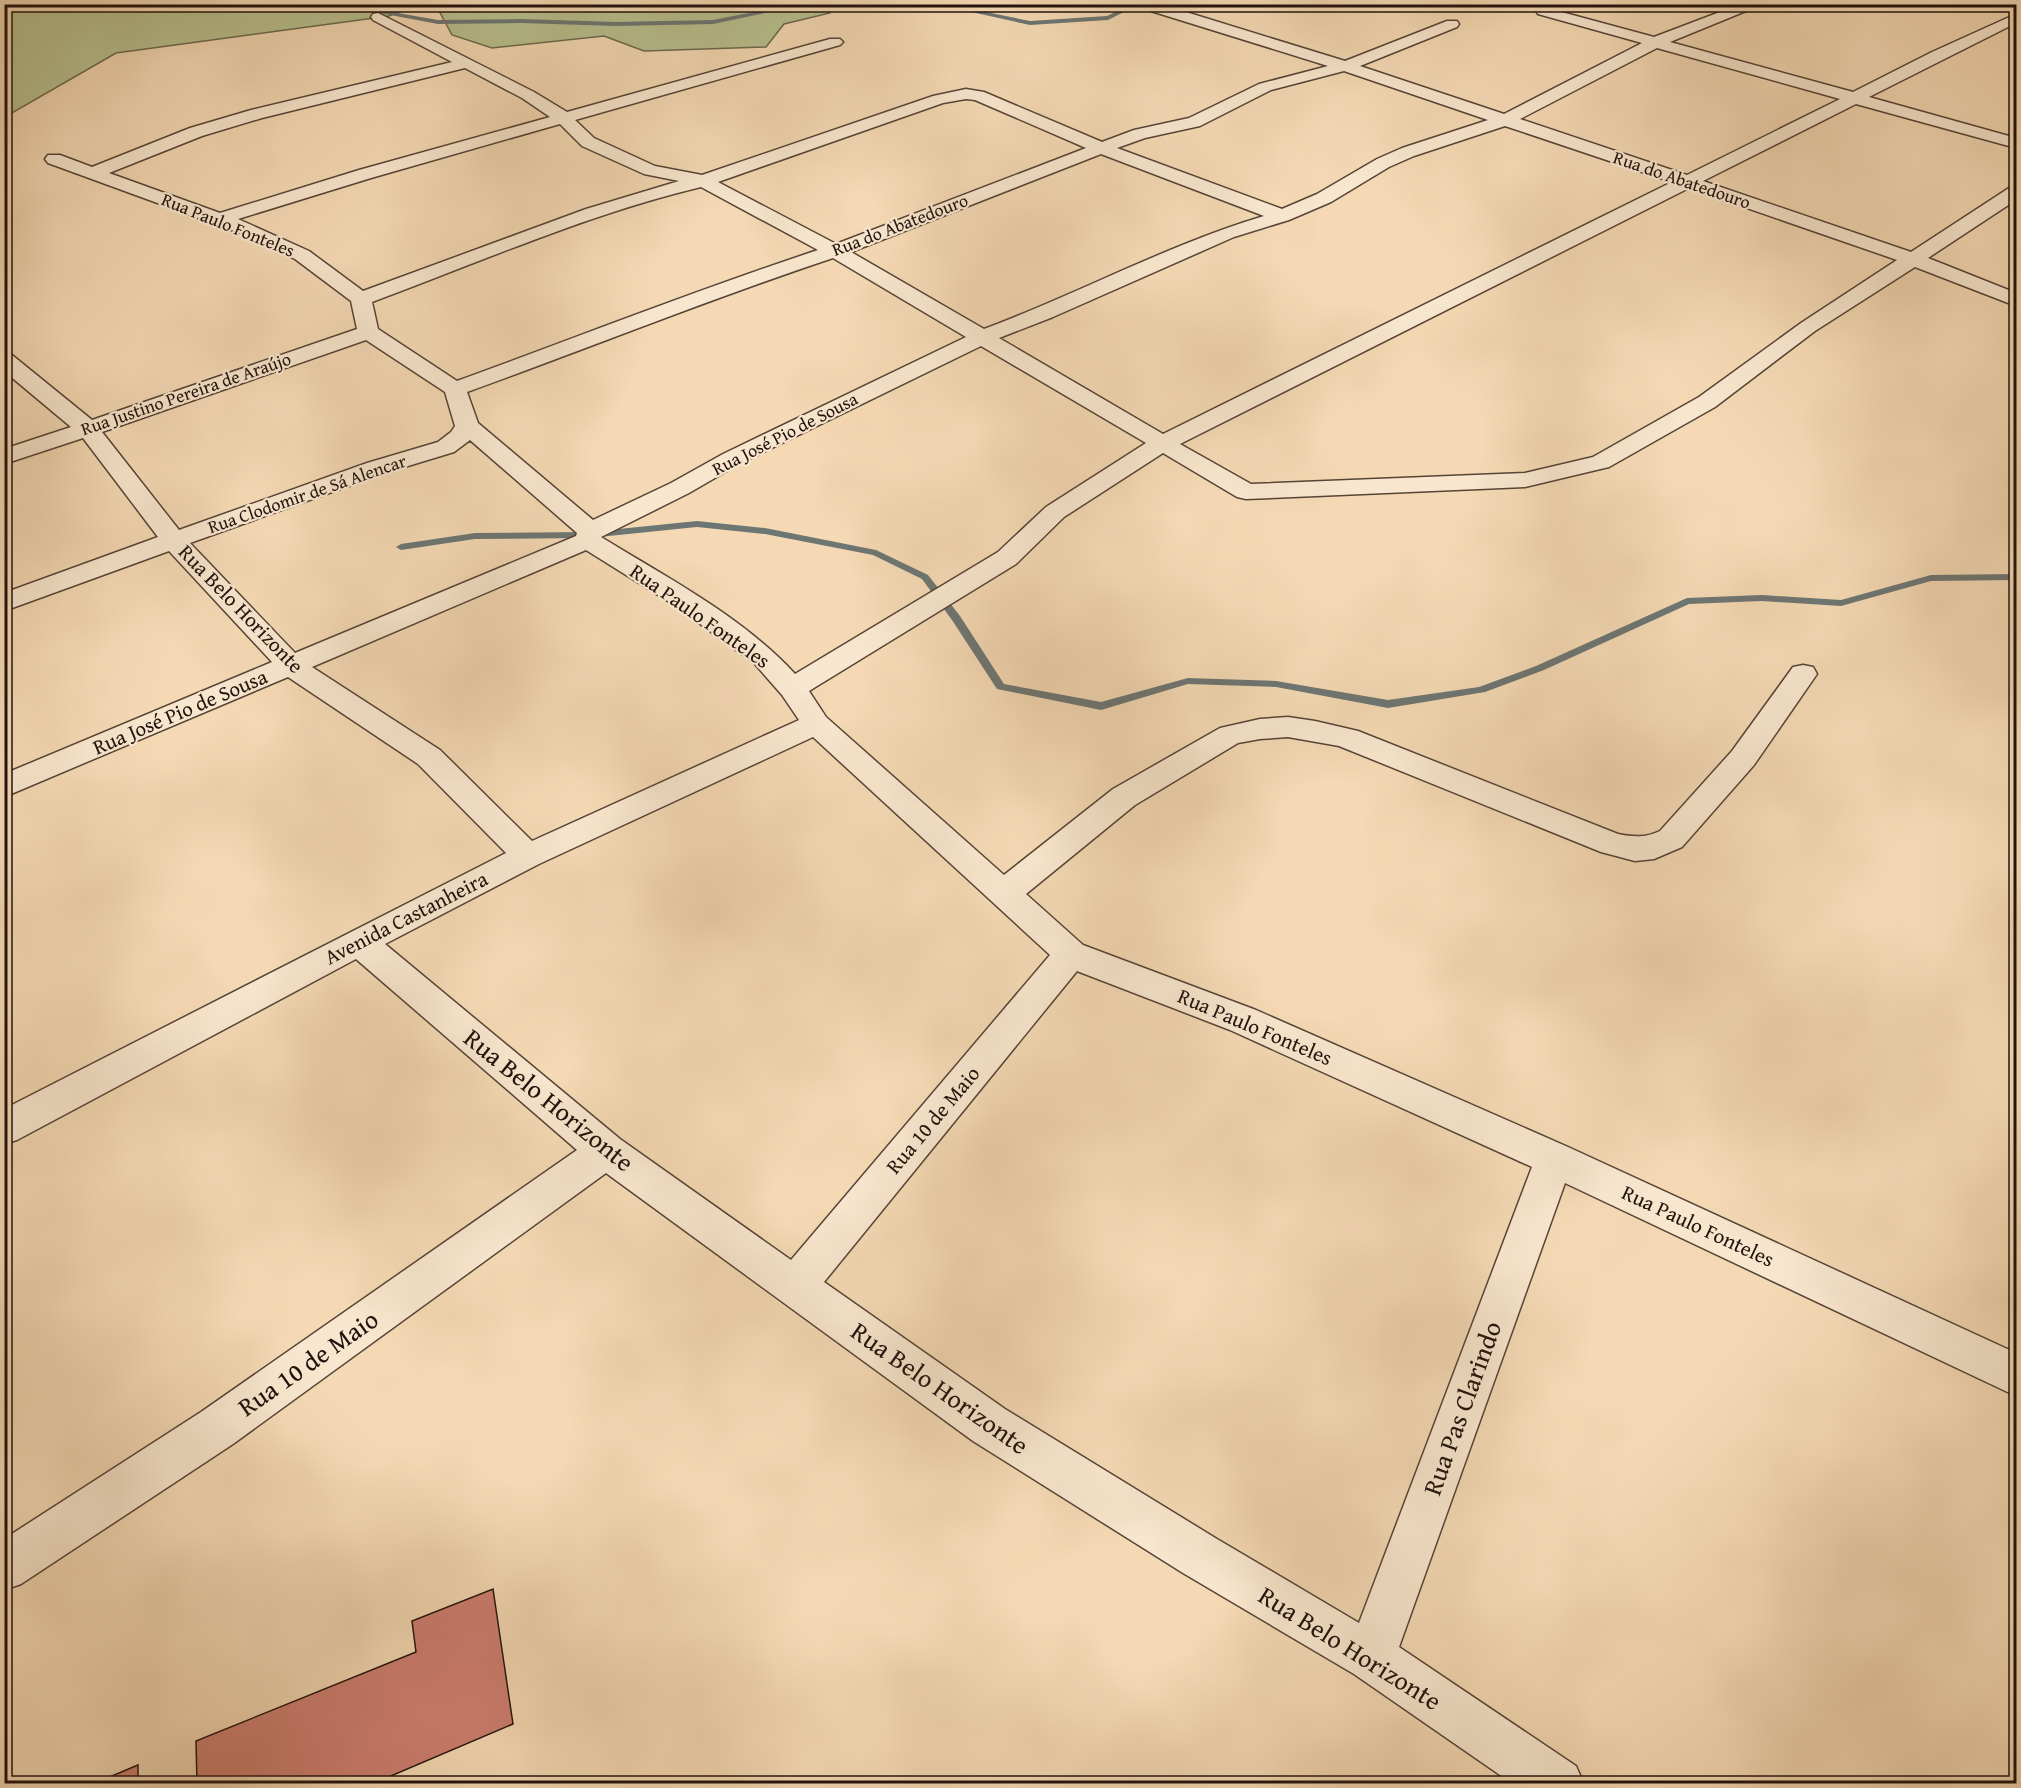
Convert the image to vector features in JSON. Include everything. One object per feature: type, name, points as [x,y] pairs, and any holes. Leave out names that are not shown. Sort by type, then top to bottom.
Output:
[{"type":"street","name":"Rua do Abatedouro","points":[[1143,4],[1266,39],[1346,66],[1916,260],[2016,300]]},
{"type":"street","name":"Rua José Pio de Sousa","points":[[4,786],[291,666],[589,536],[731,459],[980,338],[1047,313],[1227,232],[1282,216],[1323,198],[1383,163],[1408,152],[1505,120],[1656,42],[1756,4]]},
{"type":"street","points":[[1543,11],[2016,143]]},
{"type":"street","points":[[378,17],[528,95],[565,120],[588,142],[650,170],[702,182],[835,251],[1246,492],[1525,480],[1601,462],[1707,402],[1808,327],[1916,260],[2016,192]]},
{"type":"street","points":[[792,688],[1007,558],[1055,512],[1163,443],[1937,55],[2016,18]]},
{"type":"street","name":"Rua do Abatedouro","points":[[455,389],[613,332],[725,287],[835,251],[1101,148],[1140,135],[1194,122],[1265,87],[1346,66],[1452,24]]},
{"type":"street","points":[[219,219],[365,174],[565,120],[835,42]]},
{"type":"street","points":[[92,173],[196,132],[257,114],[467,63]]},
{"type":"street","points":[[466,426],[455,389],[368,332],[361,299],[593,213],[661,191],[702,182],[939,99],[966,94],[978,95],[1101,148],[1282,216]]},
{"type":"street","name":"Rua Paulo Fonteles","points":[[54,159],[252,231],[302,255],[361,299]]},
{"type":"street","name":"Rua Justino Pereira de Araújo","points":[[4,457],[368,332]]},
{"type":"street","name":"Rua Belo Horizonte","points":[[4,360],[88,429],[175,542],[291,666],[429,757],[528,856]]},
{"type":"street","name":"Rua Paulo Fonteles","points":[[466,426],[589,536],[764,657],[792,688],[816,724],[1071,954],[1243,1020],[1554,1159],[2016,1375]]},
{"type":"street","name":"Rua Clodomir de Sá Alencar","points":[[4,603],[175,542],[278,502],[376,468],[446,447],[460,437],[466,426]]},
{"type":"street","points":[[1004,894],[1124,797],[1229,736],[1272,725],[1309,728],[1347,738],[1612,844],[1635,849],[1654,847],[1671,839],[1743,758],[1803,674]]},
{"type":"street","name":"Avenida Castanheira","points":[[4,1128],[528,856],[816,724]]},
{"type":"street","name":"Rua Belo Horizonte","points":[[359,942],[606,1151],[989,1425],[1200,1556],[1371,1657],[1558,1784]]},
{"type":"street","name":"Rua 10 de Maio","points":[[795,1286],[1071,954]]},
{"type":"street","name":"Rua 10 de Maio","points":[[4,1567],[217,1428],[606,1151]]},
{"type":"street","name":"Rua Pas Clarindo","points":[[1371,1657],[1554,1159]]},
{"type":"green space","points":[[829,4],[830,13],[784,24],[766,47],[644,51],[604,36],[492,48],[452,35],[438,9],[486,9],[501,5]]},
{"type":"green space","points":[[5,5],[416,5],[389,16],[116,53],[5,117]]},
{"type":"building","points":[[493,1589],[513,1724],[372,1784],[197,1784],[196,1741],[416,1652],[412,1621]]},
{"type":"building","points":[[138,1765],[138,1784],[93,1784]]},
{"type":"waterway","points":[[334,4],[438,22],[521,21],[616,24],[713,22],[805,4]]},
{"type":"waterway","points":[[937,4],[1030,23],[1108,18],[1138,4]]},
{"type":"waterway","points":[[401,547],[475,536],[589,535],[697,524],[765,531],[876,553],[925,577],[956,618],[1001,687],[1101,706],[1188,681],[1276,684],[1388,704],[1481,690],[1540,668],[1687,601],[1762,598],[1841,603],[1931,578],[2016,577]]}]
